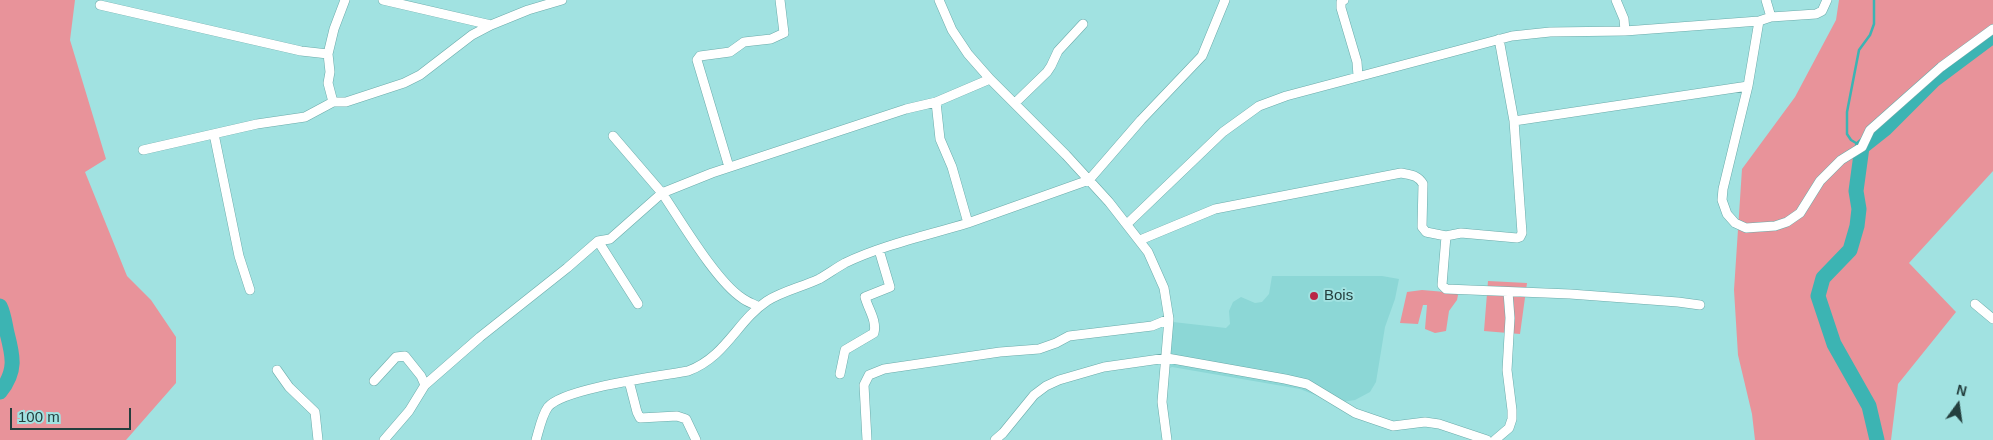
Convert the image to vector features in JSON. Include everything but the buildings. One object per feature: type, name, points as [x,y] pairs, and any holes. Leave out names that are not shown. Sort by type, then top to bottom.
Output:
[{"type":"street","points":[[333,102],[328,83],[330,72],[328,54],[334,29],[346,0]]},
{"type":"street","points":[[383,0],[491,25]]},
{"type":"street","points":[[143,150],[257,124],[305,117],[333,102],[346,102],[404,83],[420,76],[472,35],[491,25],[528,10],[562,0]]},
{"type":"street","points":[[729,167],[697,60],[700,56],[730,52],[744,42],[771,39],[784,33],[780,0]]},
{"type":"street","points":[[939,0],[960,43],[990,79],[1089,180],[1140,240],[1158,270],[1164,288],[1169,319],[1162,402],[1167,440]]},
{"type":"street","points":[[536,440],[548,408],[553,404],[573,394],[629,381],[688,371],[701,366],[712,359],[759,307],[776,296],[819,278],[845,263],[879,250],[968,223],[1089,180],[1141,120],[1202,56],[1225,0]]},
{"type":"street","points":[[1344,0],[1341,2],[1341,8],[1357,62],[1358,76]]},
{"type":"street","points":[[1616,0],[1624,18],[1625,31]]},
{"type":"street","points":[[1766,0],[1771,17]]},
{"type":"street","points":[[1127,224],[1176,179],[1214,139],[1255,109],[1286,96],[1512,36],[1550,32],[1625,31],[1759,21],[1771,17],[1816,14],[1822,11],[1827,0]]},
{"type":"street","points":[[100,5],[301,50],[328,54]]},
{"type":"street","points":[[1759,21],[1748,86],[1723,188],[1722,200],[1727,214],[1736,223],[1746,228],[1775,226],[1787,222],[1800,213],[1820,181],[1841,160],[1862,147],[1870,130],[1942,67],[1993,28]]},
{"type":"street","points":[[1015,103],[1047,72],[1058,51],[1083,24]]},
{"type":"street","points":[[1140,240],[1215,209],[1402,173],[1420,178],[1422,184],[1423,230],[1426,232],[1446,236],[1461,233],[1520,237],[1522,233],[1514,121],[1499,39]]},
{"type":"street","points":[[384,440],[409,412],[425,385],[480,337],[598,241],[610,239],[662,193],[729,167],[890,114],[936,102],[990,79]]},
{"type":"street","points":[[1514,121],[1748,86]]},
{"type":"street","points":[[936,102],[940,139],[952,167],[968,223]]},
{"type":"street","points":[[214,134],[239,256],[250,290]]},
{"type":"street","points":[[613,136],[662,193],[730,288],[742,298],[759,307]]},
{"type":"street","points":[[1446,236],[1442,285],[1446,289],[1570,294],[1700,305]]},
{"type":"street","points":[[598,241],[638,304]]},
{"type":"street","points":[[840,374],[845,350],[874,333],[872,313],[867,306],[865,297],[890,287],[879,250]]},
{"type":"street","points":[[1496,440],[1509,428],[1512,419],[1507,370],[1510,318],[1508,292]]},
{"type":"street","points":[[1975,304],[1993,319]]},
{"type":"street","points":[[867,440],[864,385],[869,375],[884,369],[1039,348],[1056,343],[1069,336],[1152,326],[1169,319]]},
{"type":"street","points":[[374,380],[396,357],[405,356],[421,376],[425,385]]},
{"type":"street","points":[[995,440],[1034,396],[1046,386],[1059,380],[1104,367],[1167,358],[1307,384],[1355,413],[1393,426],[1425,422],[1439,424],[1487,440]]},
{"type":"street","points":[[278,370],[289,387],[315,412],[318,440]]},
{"type":"street","points":[[629,381],[640,418],[677,416],[686,419],[696,440]]},
{"type":"shaded area","points":[[0,0],[75,0],[70,40],[106,159],[85,172],[127,276],[151,300],[176,337],[176,383],[126,440],[0,440]]},
{"type":"shaded area","points":[[1839,0],[1993,0],[1993,171],[1909,263],[1956,312],[1898,384],[1891,440],[1755,440],[1752,414],[1738,355],[1734,290],[1742,169],[1795,97],[1836,20]]},
{"type":"shaded area","points":[[1272,276],[1382,276],[1399,279],[1395,299],[1385,327],[1376,382],[1370,392],[1355,400],[1342,402],[1323,398],[1300,389],[1170,368],[1173,322],[1226,328],[1230,324],[1229,311],[1233,302],[1241,297],[1255,303],[1262,302],[1269,294]]},
{"type":"shaded area","points":[[1488,281],[1527,283],[1520,334],[1484,331]]},
{"type":"shaded area","points":[[1422,290],[1457,293],[1457,300],[1449,311],[1446,331],[1435,333],[1425,329],[1427,305],[1423,305],[1418,324],[1400,323],[1407,292]]},
{"type":"waterway","points":[[1861,146],[1851,140],[1847,134],[1847,112],[1859,50],[1870,35],[1874,24],[1874,0]]},
{"type":"waterway","points":[[1877,440],[1869,406],[1834,344],[1818,296],[1823,278],[1850,250],[1857,226],[1859,209],[1856,191],[1862,147],[1886,128],[1934,80],[1993,36]]},
{"type":"waterway","points":[[0,306],[12,356],[9,377],[0,392]]},
{"type":"place","name":"Bois","points":[[1314,296]]}]
